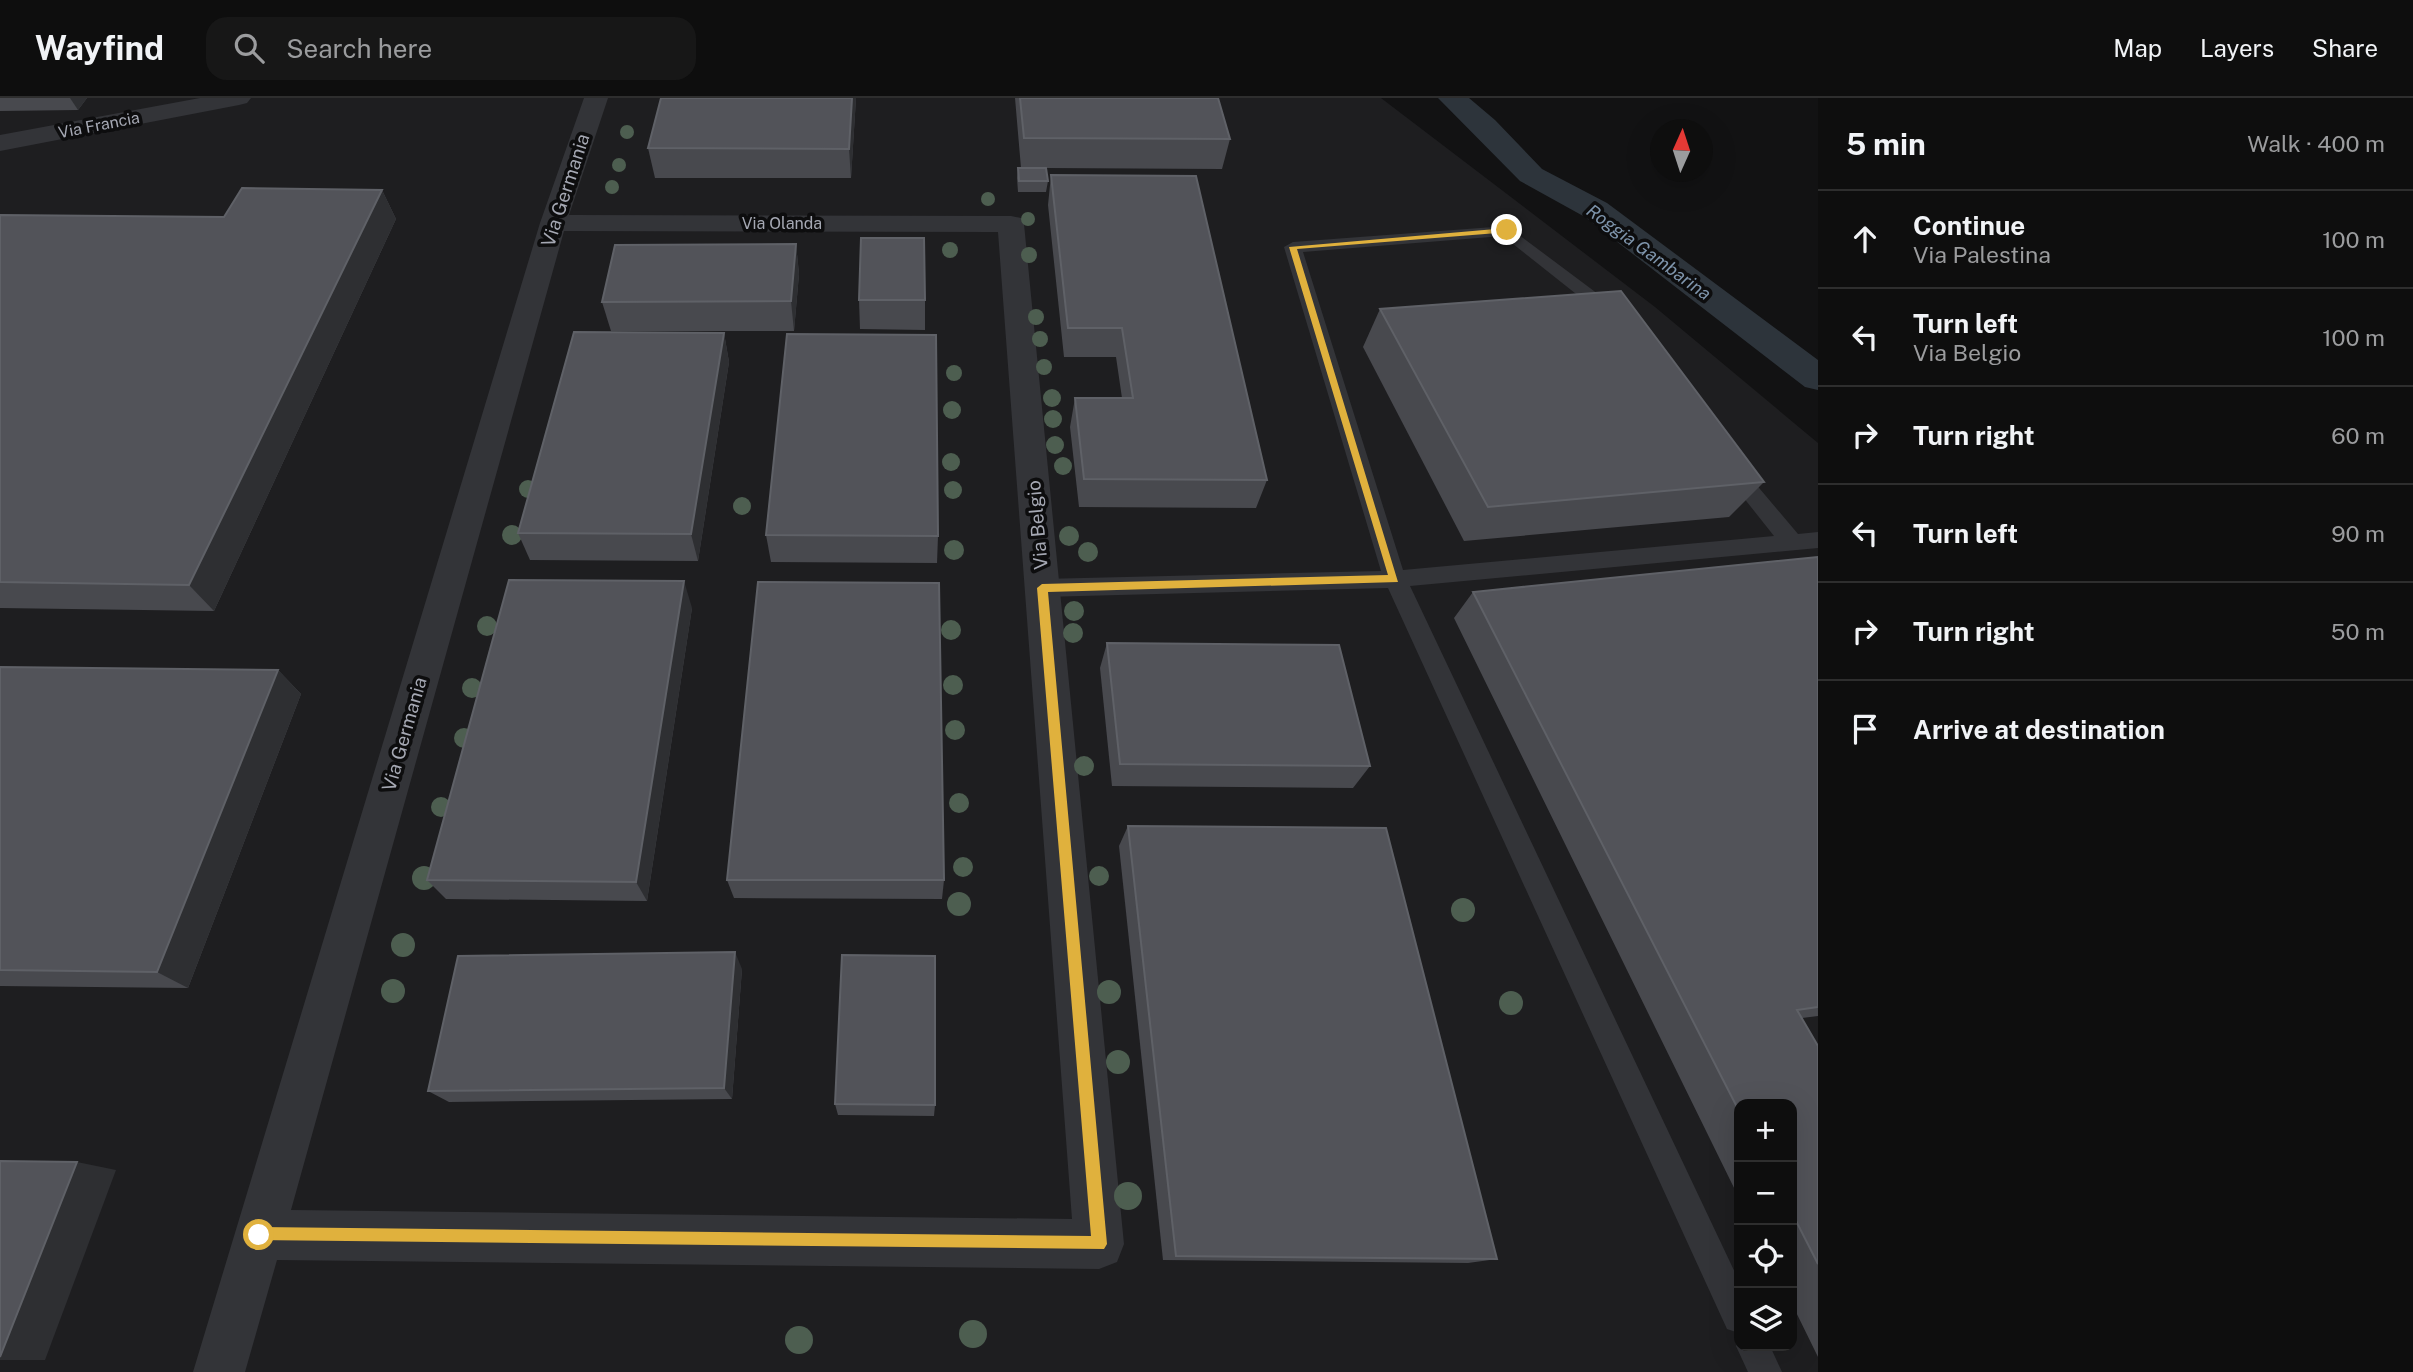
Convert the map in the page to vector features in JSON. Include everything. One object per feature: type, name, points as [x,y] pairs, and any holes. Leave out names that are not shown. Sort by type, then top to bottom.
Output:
[{"type":"street","name":"Via Francia","points":[[0,143],[239,98]]},
{"type":"street","name":"Via Germania","points":[[219,1372],[553,223],[596,98]]},
{"type":"street","name":"Via Olanda","points":[[553,223],[1011,224]]},
{"type":"street","name":"Via Belgio","points":[[259,1235],[1099,1244],[1011,224]]},
{"type":"lane","points":[[1622,333],[1596,301],[1507,230],[1293,247],[1395,579],[1734,1306]]},
{"type":"lane","points":[[1715,448],[1792,542]]},
{"type":"lane","points":[[1042,588],[1395,579],[1818,540]]},
{"type":"lane","points":[[1755,1351],[1765,1372]]},
{"type":"shaded area","points":[[0,98],[1381,98],[1655,307],[1818,443],[1818,1372],[0,1372]]},
{"type":"building","points":[[661,98],[852,98],[849,149],[648,148]]},
{"type":"building","points":[[1020,98],[1218,98],[1230,139],[1024,138]]},
{"type":"building","points":[[1018,168],[1046,168],[1048,181],[1019,181]]},
{"type":"building","points":[[1051,175],[1196,176],[1267,480],[1084,479],[1075,398],[1133,398],[1122,328],[1068,328]]},
{"type":"building","points":[[242,188],[382,190],[189,585],[0,582],[0,215],[224,217]]},
{"type":"building","points":[[861,238],[924,238],[925,300],[859,300]]},
{"type":"building","points":[[796,244],[791,301],[602,302],[615,245]]},
{"type":"building","points":[[1621,291],[1764,482],[1488,507],[1380,309]]},
{"type":"building","points":[[574,332],[724,333],[691,534],[518,533]]},
{"type":"building","points":[[787,334],[936,335],[938,536],[766,535]]},
{"type":"building","points":[[1818,557],[1818,1007],[1797,1010],[1818,1046],[1818,1264],[1797,1223],[1797,1099],[1734,1099],[1734,1101],[1473,592]]},
{"type":"building","points":[[509,580],[684,581],[636,882],[427,880]]},
{"type":"building","points":[[758,582],[939,583],[944,880],[727,880]]},
{"type":"building","points":[[1107,643],[1339,645],[1370,766],[1120,764]]},
{"type":"building","points":[[0,667],[278,670],[157,972],[0,970]]},
{"type":"building","points":[[1128,826],[1386,828],[1497,1259],[1176,1256]]},
{"type":"building","points":[[735,952],[724,1088],[428,1091],[458,956]]},
{"type":"building","points":[[842,955],[935,956],[935,1105],[835,1104]]},
{"type":"building","points":[[0,1161],[77,1162],[0,1357]]},
{"type":"waterway","name":"Roggia Gambarina","points":[[1452,98],[1485,126],[1531,175],[1596,210],[1818,378]]},
{"type":"route","points":[[259,1235],[1099,1244],[1042,588],[1395,579],[1293,247],[1507,230]]}]
